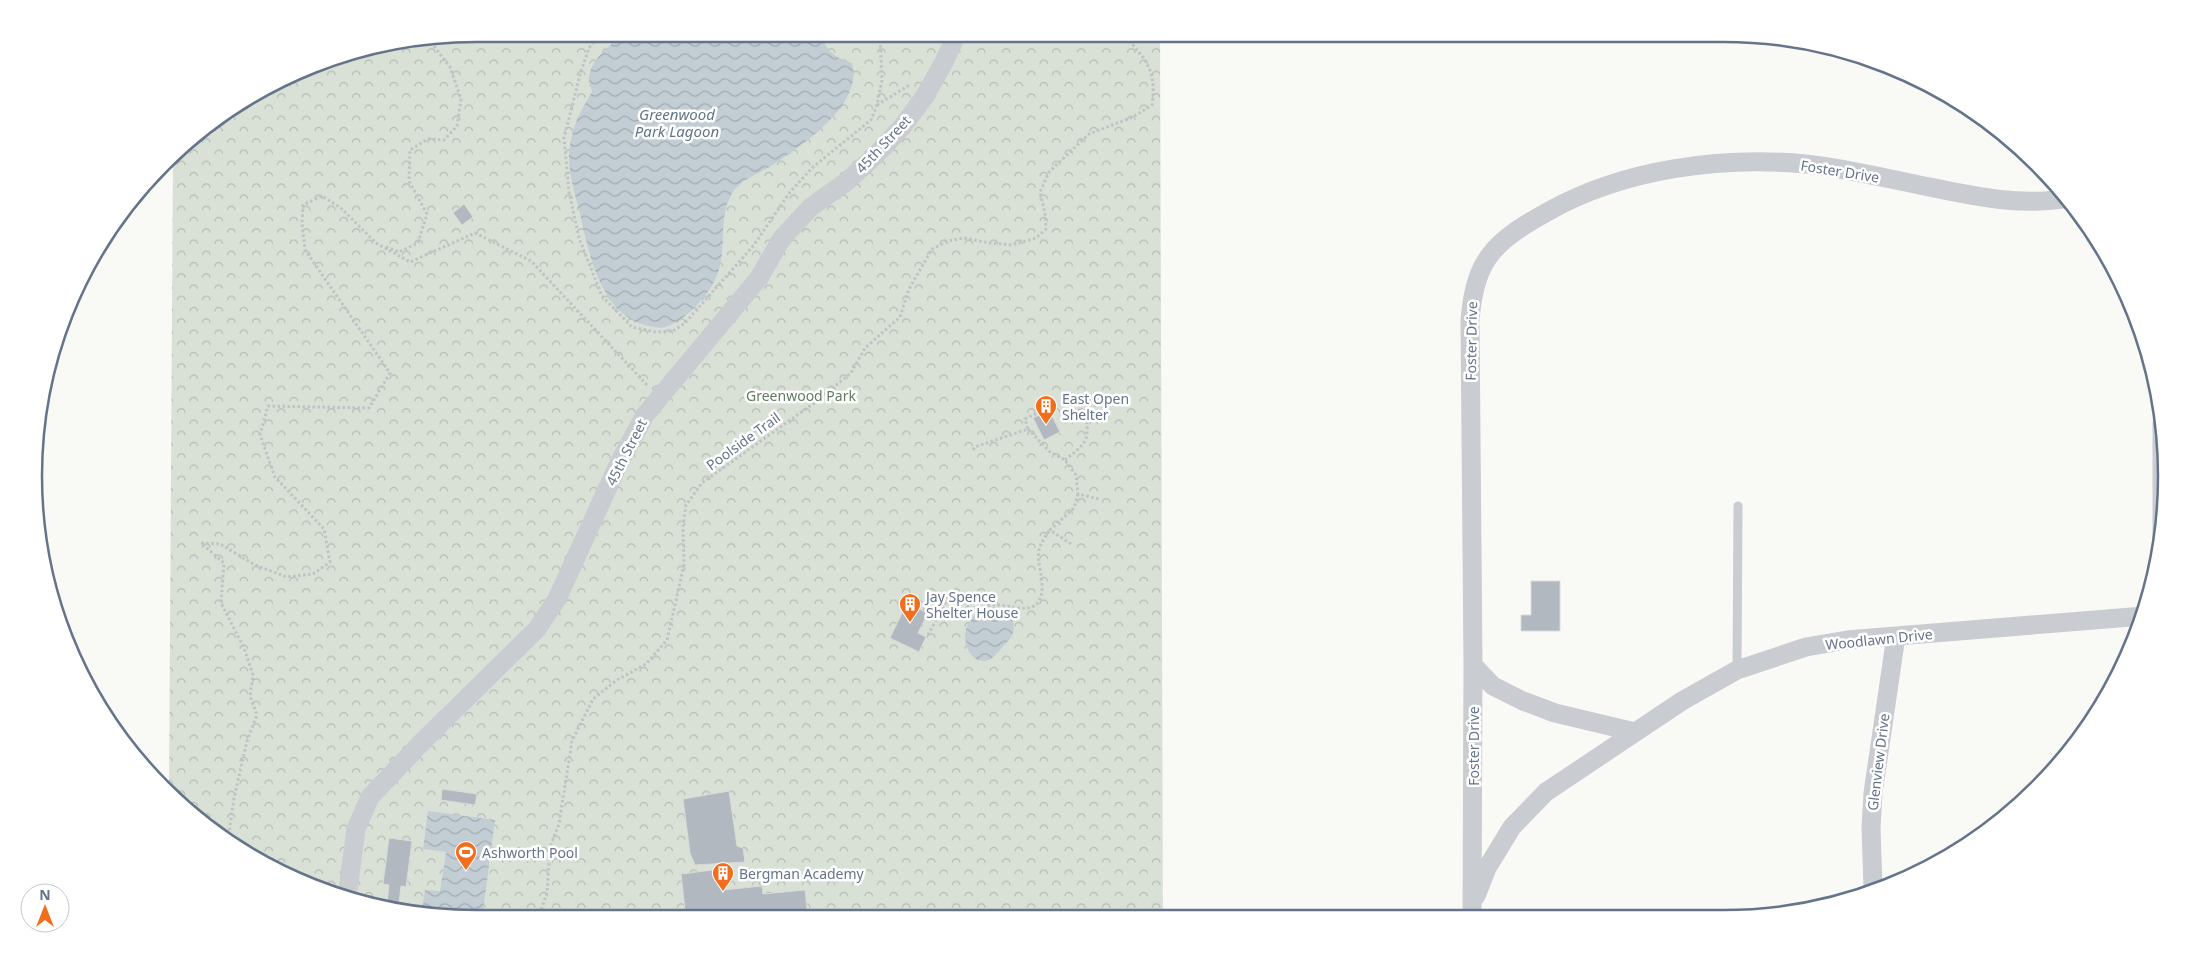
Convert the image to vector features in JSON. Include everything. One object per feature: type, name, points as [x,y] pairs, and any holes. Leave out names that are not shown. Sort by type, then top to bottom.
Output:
[{"type":"street","name":"45th Street","points":[[348,891],[356,829],[370,797],[424,740],[537,629],[557,599],[619,463],[645,415],[759,278],[782,238],[811,207],[846,182],[875,156],[902,127],[925,96],[953,42]]},
{"type":"street","name":"Foster Drive","points":[[1472,910],[1473,665],[1470,320],[1472,291],[1479,272],[1490,254],[1504,239],[1561,204],[1593,190],[1660,172],[1709,164],[1758,162],[1806,164],[2010,201],[2058,199]]},
{"type":"street","name":"Woodlawn Drive","points":[[1473,910],[1487,868],[1512,827],[1546,792],[1682,701],[1737,670],[1806,647],[1846,640],[2135,617]]},
{"type":"street","name":"Glenview Drive","points":[[1873,884],[1871,827],[1873,792],[1896,636]]},
{"type":"street","points":[[1473,665],[1493,686],[1523,701],[1562,715],[1635,732]]},
{"type":"lane","points":[[1737,670],[1738,506]]},
{"type":"path","points":[[594,42],[589,48],[580,71],[564,138],[569,192],[577,229],[589,268],[602,296],[632,328],[656,332],[673,331],[685,323],[754,245],[790,192],[820,161],[871,120],[877,105],[882,80],[880,42]]},
{"type":"path","name":"Poolside Trail","points":[[541,910],[547,893],[550,847],[559,824],[572,741],[593,699],[617,680],[646,664],[668,640],[684,565],[683,527],[686,505],[702,484],[814,403],[851,373],[865,348],[900,317],[908,289],[932,249],[948,241],[964,238],[990,244],[1012,245],[1036,238],[1046,229],[1046,213],[1040,192],[1048,172],[1089,134],[1133,117],[1152,105],[1155,85],[1146,60],[1130,42]]},
{"type":"path","points":[[376,243],[400,252],[418,243],[427,214],[409,181],[410,150],[428,138],[444,140],[457,126],[461,99],[450,67],[433,45]]},
{"type":"path","points":[[877,105],[912,84]]},
{"type":"path","points":[[229,833],[234,798],[247,741],[257,715],[250,696],[253,675],[244,648],[221,602],[224,563],[202,543],[220,544],[255,565],[287,577],[313,574],[330,562],[324,529],[274,477],[260,435],[268,406],[370,408],[390,373],[305,250],[302,224],[303,205],[322,196],[341,208],[376,243],[410,262],[475,233],[531,261],[659,396]]},
{"type":"path","points":[[1065,460],[1087,438],[1087,418],[1091,408],[1101,402],[1122,400]]},
{"type":"path","points":[[928,636],[951,592],[961,598],[972,612],[992,604],[1022,609],[1032,608],[1038,602],[1042,594],[1038,562],[1040,546],[1050,530],[1074,508],[1078,494],[1076,475],[1065,460],[1050,452],[1028,429],[1025,419],[1043,410]]},
{"type":"path","points":[[973,450],[975,447],[1028,429]]},
{"type":"path","points":[[1078,494],[1099,499]]},
{"type":"path","points":[[1050,530],[1071,544]]},
{"type":"path","points":[[905,600],[938,616]]},
{"type":"green space","name":"Greenwood Park","points":[[1160,42],[1163,910],[448,910],[420,907],[364,896],[285,866],[259,852],[212,821],[169,782],[173,167],[212,132],[259,101],[310,76],[364,57],[420,46],[448,43]]},
{"type":"water","name":"Greenwood Park Lagoon","points":[[614,42],[824,42],[832,53],[852,63],[853,78],[849,94],[828,122],[798,147],[771,166],[743,182],[730,196],[725,215],[722,256],[719,271],[714,281],[690,312],[663,328],[633,321],[620,311],[609,298],[593,265],[574,192],[570,170],[570,146],[580,114],[592,92],[589,79],[591,70],[602,53]]},
{"type":"water","points":[[996,607],[1009,613],[1013,624],[1012,635],[991,659],[980,660],[973,656],[967,648],[965,639],[966,629],[971,619],[981,611]]},
{"type":"water","name":"Ashworth Pool","points":[[428,811],[495,820],[483,910],[448,910],[422,907],[425,890],[440,891],[446,852],[423,849]]},
{"type":"building","points":[[464,204],[473,217],[462,225],[453,213]]},
{"type":"building","name":"East Open Shelter","points":[[1049,410],[1060,432],[1044,440],[1033,418]]},
{"type":"building","points":[[1531,581],[1560,581],[1560,631],[1521,631],[1521,615],[1531,615]]},
{"type":"building","name":"Jay Spence Shelter House","points":[[907,603],[928,613],[918,633],[926,637],[919,652],[890,638]]},
{"type":"building","points":[[442,789],[477,794],[475,805],[441,800]]},
{"type":"building","points":[[729,791],[737,846],[743,848],[745,862],[695,865],[690,853],[683,799]]},
{"type":"building","points":[[389,838],[412,841],[406,887],[401,886],[399,903],[403,904],[387,901],[389,885],[383,884]]},
{"type":"building","name":"Bergman Academy","points":[[721,869],[723,890],[762,886],[763,894],[805,890],[807,910],[685,910],[681,874]]},
{"type":"place","name":"East Open Shelter","points":[[1046,425]]},
{"type":"place","name":"Jay Spence Shelter House","points":[[910,623]]},
{"type":"place","name":"Ashworth Pool","points":[[466,871]]},
{"type":"place","name":"Bergman Academy","points":[[723,892]]}]
